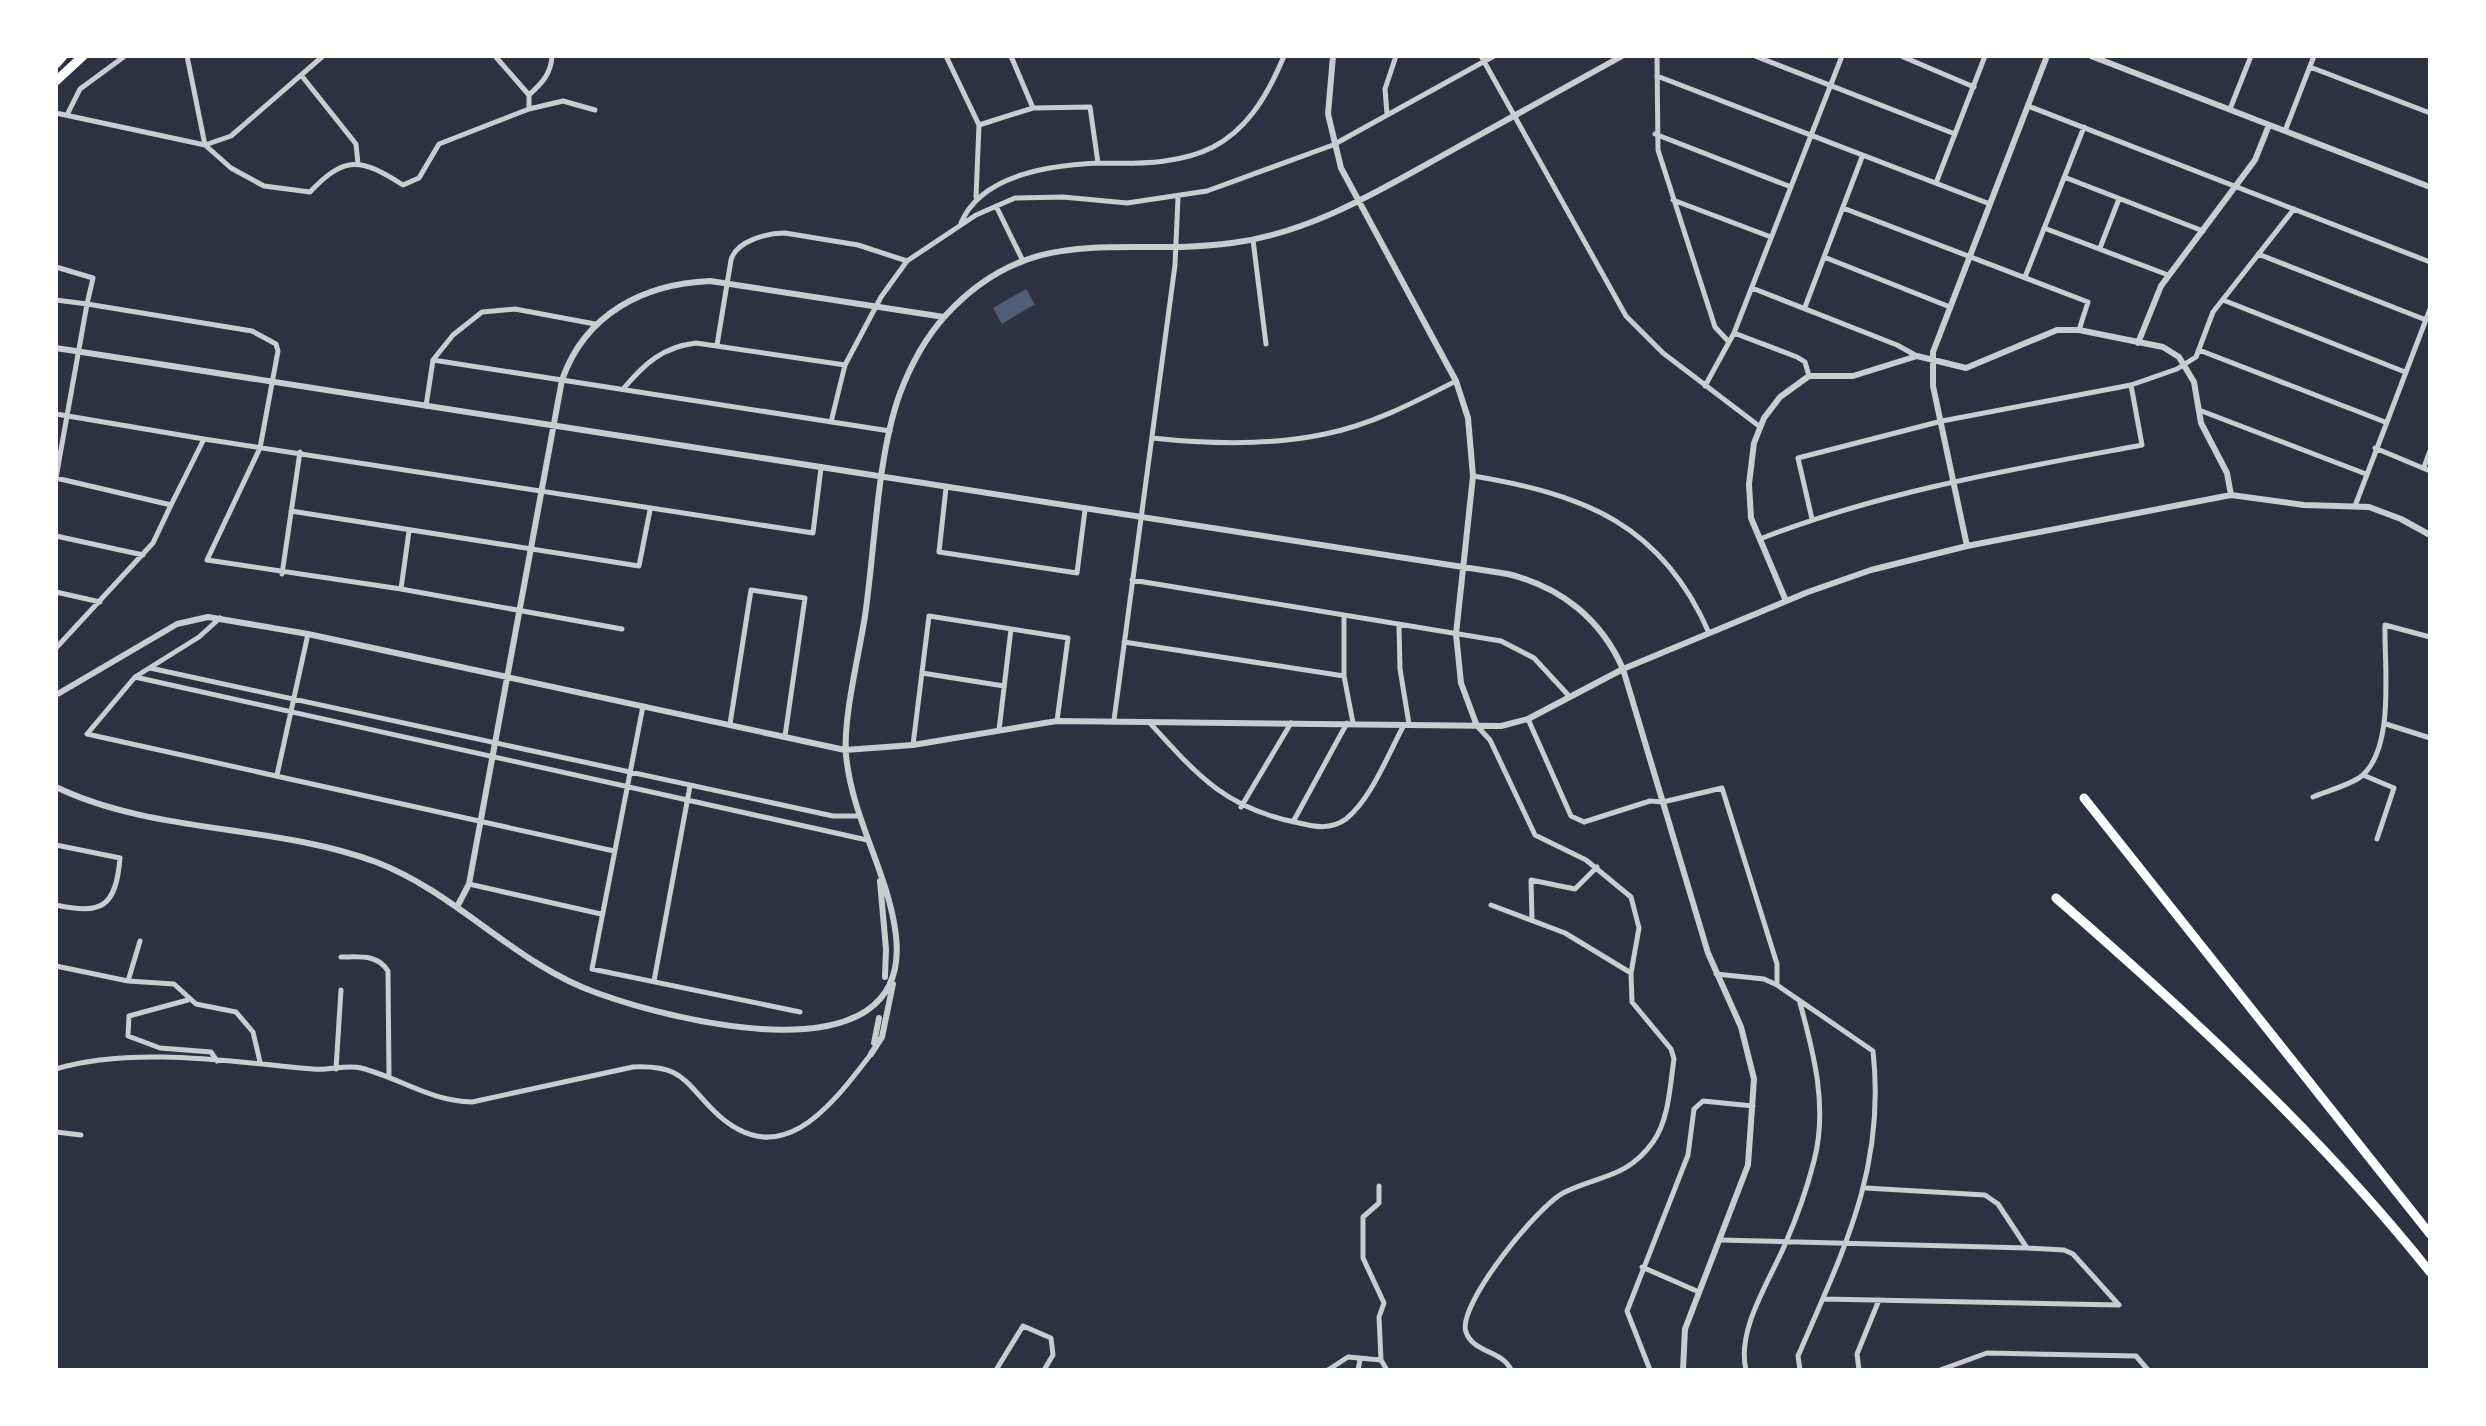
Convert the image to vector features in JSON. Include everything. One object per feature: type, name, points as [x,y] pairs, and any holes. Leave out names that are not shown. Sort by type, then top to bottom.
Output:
[{"type":"highway","points":[[56,64],[63,56]]},
{"type":"highway","points":[[56,81],[83,56]]},
{"type":"highway","points":[[2084,798],[2430,1234]]},
{"type":"highway","points":[[2056,898],[2250,1075],[2337,1165],[2430,1272]]},
{"type":"street","points":[[67,115],[80,89],[125,56]]},
{"type":"street","points":[[187,56],[205,145]]},
{"type":"street","points":[[205,145],[231,136],[323,56]]},
{"type":"street","points":[[495,56],[529,95],[529,109]]},
{"type":"street","points":[[529,95],[545,79],[552,56]]},
{"type":"street","points":[[946,56],[979,125],[976,197],[960,224]]},
{"type":"street","points":[[1011,56],[1033,108]]},
{"type":"street","points":[[976,197],[1031,173],[1098,163],[1157,165],[1205,153],[1239,128],[1260,105],[1284,56]]},
{"type":"street","points":[[1333,56],[1328,91],[1333,145],[1359,201],[1456,381],[1468,418],[1473,476],[1456,634],[1461,683],[1477,726],[1490,740],[1535,835],[1597,867],[1625,889],[1634,904],[1639,928],[1631,973],[1632,1002],[1671,1049],[1674,1059],[1661,1125],[1654,1140],[1619,1173],[1566,1191],[1531,1218],[1490,1274],[1465,1321],[1465,1330],[1472,1342],[1500,1356],[1511,1370]]},
{"type":"street","points":[[1387,114],[1385,89],[1396,56]]},
{"type":"street","points":[[831,422],[845,365],[874,307],[907,261],[960,224],[1015,198],[1045,196],[1127,203],[1178,198],[1207,191],[1333,145],[1482,59],[1494,56]]},
{"type":"street","points":[[56,1069],[110,1057],[260,1062],[336,1069],[358,1067],[389,1076],[422,1094],[449,1101],[472,1102],[633,1067],[660,1067],[686,1079],[730,1126],[761,1138],[777,1136],[815,1120],[840,1095],[871,1054],[882,1037],[892,1003],[897,940],[889,895],[859,816],[845,750],[890,431],[910,368],[944,317],[979,285],[1023,261],[1081,246],[1177,246],[1253,240],[1297,228],[1359,201],[1622,56]]},
{"type":"street","points":[[1657,56],[1655,134],[1673,200],[1715,327],[1729,342]]},
{"type":"street","points":[[1755,56],[1955,134]]},
{"type":"street","points":[[1705,386],[1734,333],[1842,56]]},
{"type":"street","points":[[1901,56],[1974,87]]},
{"type":"street","points":[[1936,183],[1985,56]]},
{"type":"street","points":[[1967,546],[1932,361],[2047,56]]},
{"type":"street","points":[[2091,56],[2430,187]]},
{"type":"street","points":[[2230,109],[2251,56]]},
{"type":"street","points":[[2285,131],[2314,56]]},
{"type":"street","points":[[1482,59],[1620,308],[1647,339],[1759,426]]},
{"type":"street","points":[[2310,67],[2430,113]]},
{"type":"street","points":[[301,75],[356,144],[358,164]]},
{"type":"street","points":[[1657,76],[1990,204]]},
{"type":"street","points":[[56,113],[205,145],[231,168],[273,188],[310,192],[341,164],[358,164],[379,170],[403,185],[419,178],[439,144],[529,109],[563,101],[595,110]]},
{"type":"street","points":[[2028,106],[2430,262]]},
{"type":"street","points":[[979,125],[1033,108],[1090,107],[1098,163]]},
{"type":"street","points":[[2138,343],[2168,275],[2255,160],[2269,125]]},
{"type":"street","points":[[2025,277],[2084,127]]},
{"type":"street","points":[[1655,134],[1791,187]]},
{"type":"street","points":[[1805,307],[1862,157]]},
{"type":"street","points":[[2064,177],[2203,231]]},
{"type":"street","points":[[1114,720],[1177,246],[1178,198]]},
{"type":"street","points":[[2100,248],[2119,199]]},
{"type":"street","points":[[1673,200],[1771,237]]},
{"type":"street","points":[[996,206],[1023,261]]},
{"type":"street","points":[[1843,208],[2088,302],[2079,330]]},
{"type":"street","points":[[1812,519],[1798,458],[1942,421],[2131,385],[2185,365],[2196,357],[2213,312],[2294,209]]},
{"type":"street","points":[[2044,228],[2168,275]]},
{"type":"street","points":[[717,345],[733,251],[774,233],[858,245],[907,261]]},
{"type":"street","points":[[1253,240],[1266,344]]},
{"type":"street","points":[[2258,254],[2426,320]]},
{"type":"street","points":[[1824,257],[1950,307]]},
{"type":"street","points":[[56,267],[93,278],[77,351],[56,478],[171,505]]},
{"type":"street","points":[[457,907],[469,884],[544,492],[562,380],[578,344],[595,324],[628,300],[664,286],[691,282],[726,283],[944,317]]},
{"type":"street","points":[[1752,288],[1805,307],[1917,356],[1958,368],[1973,367],[2043,334],[2079,330],[2163,347],[2185,365],[2194,382],[2204,434],[2227,473],[2231,495]]},
{"type":"street","points":[[56,300],[252,331],[276,344],[278,351],[260,448],[207,560],[282,574],[401,589],[622,629]]},
{"type":"street","points":[[2223,300],[2405,372]]},
{"type":"street","points":[[426,406],[433,360],[453,335],[482,312],[515,309],[595,324]]},
{"type":"street","points":[[2355,506],[2430,309]]},
{"type":"street","points":[[1734,333],[1797,357],[1805,362],[1809,376]]},
{"type":"street","points":[[624,388],[640,369],[667,350],[696,343],[845,365]]},
{"type":"street","points":[[56,348],[1521,577],[1565,597],[1595,622],[1623,669],[1716,974],[1741,1027],[1754,1079],[1748,1165],[1685,1329],[1683,1370]]},
{"type":"street","points":[[2199,350],[2385,422]]},
{"type":"street","points":[[1786,601],[1760,539],[1748,499],[1759,426],[1780,397],[1809,376],[1853,376],[1917,356]]},
{"type":"street","points":[[433,360],[890,431]]},
{"type":"street","points":[[1152,438],[1236,442],[1326,434],[1393,412],[1456,381]]},
{"type":"street","points":[[1760,539],[1812,519],[1954,481],[2142,445],[2131,385]]},
{"type":"street","points":[[2198,409],[2366,474]]},
{"type":"street","points":[[56,414],[650,510],[813,533],[821,468]]},
{"type":"street","points":[[56,648],[143,555],[157,535],[204,439]]},
{"type":"street","points":[[2375,448],[2427,469],[2430,451]]},
{"type":"street","points":[[282,574],[300,452]]},
{"type":"street","points":[[1473,476],[1533,485],[1593,506],[1616,519],[1652,549],[1679,578],[1709,633]]},
{"type":"street","points":[[946,488],[939,552],[1077,573],[1085,510]]},
{"type":"street","points":[[56,695],[177,624],[196,617],[221,618],[308,634],[845,750],[913,745],[1057,721],[1501,726],[1528,719],[1623,669],[1786,601],[1871,570],[1967,546],[2231,495],[2293,504],[2355,506],[2393,515],[2430,535]]},
{"type":"street","points":[[291,511],[639,566],[650,510]]},
{"type":"street","points":[[401,589],[409,531]]},
{"type":"street","points":[[56,536],[143,555]]},
{"type":"street","points":[[1132,580],[1456,634],[1518,648],[1548,669],[1570,697]]},
{"type":"street","points":[[730,724],[751,590],[805,598],[785,736]]},
{"type":"street","points":[[56,592],[100,602]]},
{"type":"street","points":[[913,745],[929,616],[1068,638],[1057,721]]},
{"type":"street","points":[[1293,822],[1350,723],[1344,676],[1344,617]]},
{"type":"street","points":[[221,618],[212,628],[135,677],[87,734],[614,851]]},
{"type":"street","points":[[2313,797],[2363,775],[2380,748],[2386,724],[2383,711],[2385,625],[2430,637]]},
{"type":"street","points":[[1148,721],[1226,798],[1241,807],[1270,818],[1332,826],[1352,814],[1407,724],[1400,669],[1399,626]]},
{"type":"street","points":[[999,730],[1011,629]]},
{"type":"street","points":[[277,775],[308,634]]},
{"type":"street","points":[[1124,642],[1344,676]]},
{"type":"street","points":[[150,668],[833,816],[859,816]]},
{"type":"street","points":[[922,673],[1004,686]]},
{"type":"street","points":[[135,677],[867,840]]},
{"type":"street","points":[[643,706],[592,969],[800,1012]]},
{"type":"street","points":[[1528,719],[1571,816],[1584,822],[1650,801],[1663,802],[1716,787],[1726,793],[1777,964],[1777,985]]},
{"type":"street","points":[[1241,807],[1291,723]]},
{"type":"street","points":[[2386,724],[2430,738]]},
{"type":"street","points":[[2363,775],[2394,788],[2377,839]]},
{"type":"street","points":[[654,981],[690,786]]},
{"type":"street","points":[[56,787],[104,805],[307,843],[379,863],[442,897],[537,964],[575,985],[647,1008],[774,1032],[849,1019],[882,1000],[894,980]]},
{"type":"street","points":[[56,845],[120,858],[118,884],[110,899],[99,908],[82,910],[56,905]]},
{"type":"street","points":[[1532,919],[1531,880],[1575,889],[1597,867]]},
{"type":"street","points":[[880,876],[885,977]]},
{"type":"street","points":[[469,884],[601,914]]},
{"type":"street","points":[[1491,905],[1565,933],[1631,973]]},
{"type":"street","points":[[128,981],[140,941]]},
{"type":"street","points":[[341,957],[369,957],[383,963],[388,971],[389,1076]]},
{"type":"street","points":[[56,966],[128,981],[174,984],[188,1000]]},
{"type":"street","points":[[1716,974],[1764,979],[1777,985],[1873,1051],[1877,1123],[1866,1188],[1798,1356],[1800,1370]]},
{"type":"street","points":[[336,1069],[341,990]]},
{"type":"street","points":[[218,1062],[211,1052],[160,1048],[128,1036],[129,1016],[188,1000],[236,1012],[253,1032],[260,1062]]},
{"type":"street","points":[[1746,1370],[1747,1335],[1786,1242],[1815,1159],[1819,1118],[1816,1062],[1800,1002]]},
{"type":"street","points":[[871,1054],[879,1018]]},
{"type":"street","points":[[1650,1370],[1627,1311],[1688,1155],[1694,1109],[1703,1101],[1754,1106]]},
{"type":"street","points":[[56,1132],[81,1135]]},
{"type":"street","points":[[1379,1186],[1379,1203],[1363,1217],[1363,1258],[1384,1303],[1379,1317],[1381,1360],[1387,1370]]},
{"type":"street","points":[[1866,1188],[1985,1195],[1998,1204],[2027,1248]]},
{"type":"street","points":[[1721,1240],[2064,1250],[2073,1254],[2119,1305],[1823,1299]]},
{"type":"street","points":[[1642,1267],[1699,1292]]},
{"type":"street","points":[[1859,1370],[1857,1354],[1879,1300]]},
{"type":"street","points":[[996,1370],[1023,1326],[1051,1338],[1053,1355],[1044,1370]]},
{"type":"street","points":[[1940,1370],[1987,1353],[2136,1356],[2148,1370]]},
{"type":"street","points":[[1328,1370],[1348,1357],[1381,1360]]},
{"type":"street","points":[[1358,1370],[1360,1360]]},
{"type":"water","points":[[1026,289],[1035,304],[1002,324],[993,308]]}]
